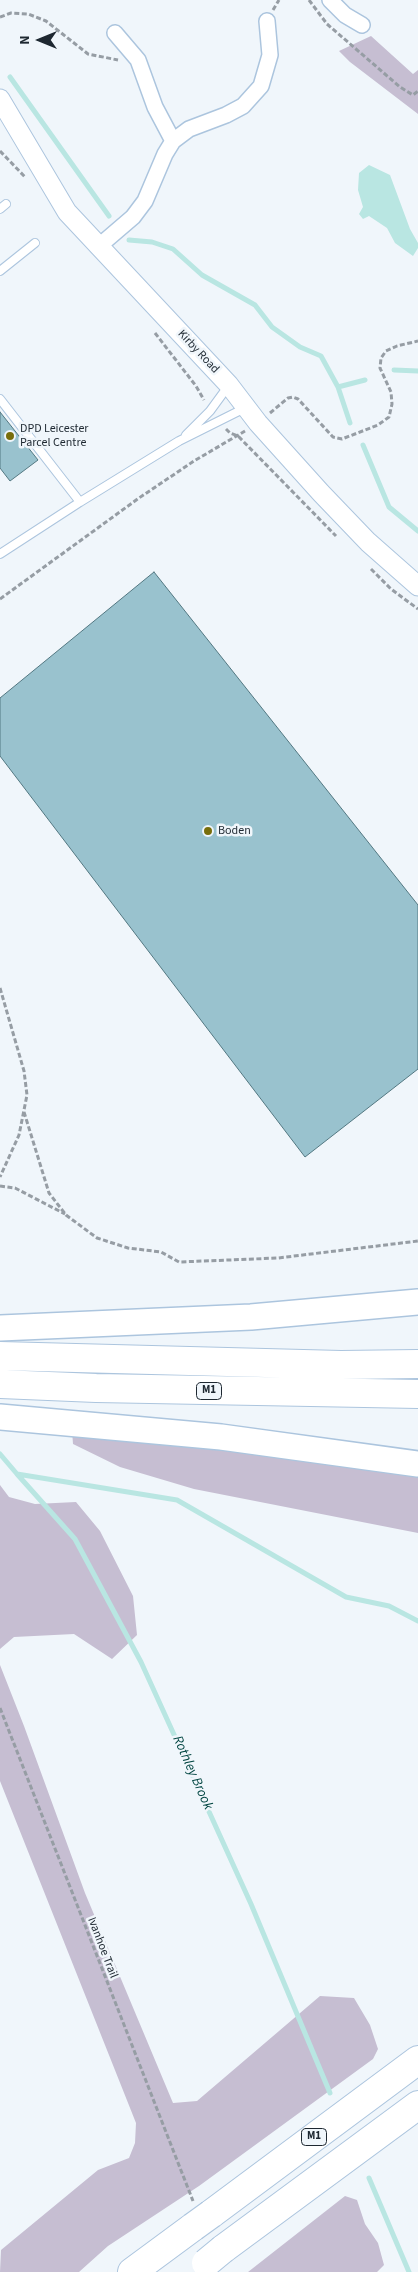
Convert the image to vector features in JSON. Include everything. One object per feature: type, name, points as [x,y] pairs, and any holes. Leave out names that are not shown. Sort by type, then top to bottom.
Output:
[{"type":"highway","points":[[0,1328],[251,1317],[418,1302]]},
{"type":"highway","points":[[0,1356],[341,1365],[418,1364]]},
{"type":"highway","name":"M1","points":[[0,1384],[145,1389],[418,1394]]},
{"type":"highway","points":[[0,1417],[221,1438],[418,1464]]},
{"type":"highway","name":"M1","points":[[132,2272],[418,2060]]},
{"type":"highway","points":[[208,2261],[418,2105]]},
{"type":"street","points":[[330,0],[345,15],[362,25]]},
{"type":"street","points":[[98,247],[133,217],[139,209],[173,141],[189,129],[244,106],[261,86],[270,55],[267,21]]},
{"type":"street","points":[[115,33],[136,58],[143,71],[155,107],[173,141]]},
{"type":"street","name":"Kirby Road","points":[[0,99],[67,212],[228,385],[258,422],[368,542],[418,586]]},
{"type":"lane","points":[[0,271],[35,243]]},
{"type":"lane","points":[[179,441],[210,411],[228,385]]},
{"type":"lane","points":[[0,399],[80,502]]},
{"type":"lane","points":[[0,554],[179,441],[247,407]]},
{"type":"path","points":[[309,0],[327,24],[400,87],[413,95],[418,91]]},
{"type":"path","points":[[0,17],[11,13],[28,14],[46,21],[88,54],[121,60],[136,58]]},
{"type":"path","points":[[0,151],[32,184]]},
{"type":"path","points":[[151,327],[196,386],[210,411]]},
{"type":"path","points":[[0,599],[139,498],[194,461],[238,436],[288,398],[298,399],[333,437],[342,439],[378,425],[389,417],[392,404],[391,392],[380,368],[382,358],[386,351],[418,341]]},
{"type":"path","points":[[219,421],[230,433],[238,436],[340,540]]},
{"type":"path","points":[[365,564],[391,589],[418,610]]},
{"type":"path","points":[[0,988],[24,1071],[27,1095],[19,1135],[0,1178]]},
{"type":"path","points":[[24,1112],[49,1193],[66,1215]]},
{"type":"path","points":[[0,1186],[15,1188],[66,1215],[97,1238],[128,1248],[161,1252],[179,1262],[278,1258],[418,1240]]},
{"type":"path","name":"Ivanhoe Trail","points":[[0,1708],[190,2194]]},
{"type":"shaded area","points":[[371,36],[413,74],[418,70],[418,114],[350,62],[339,51]]},
{"type":"shaded area","points":[[369,165],[390,175],[410,229],[418,243],[418,248],[413,256],[395,243],[387,228],[369,216],[363,219],[359,214],[363,207],[358,190],[359,173]]},
{"type":"shaded area","points":[[72,1430],[418,1477],[418,1533],[194,1489],[120,1467],[73,1444]]},
{"type":"shaded area","points":[[0,1485],[9,1497],[35,1504],[76,1502],[100,1531],[133,1596],[137,1635],[112,1659],[74,1634],[14,1637],[0,1649]]},
{"type":"shaded area","points":[[0,1665],[85,1893],[173,2103],[197,2101],[320,1996],[354,1998],[370,2025],[378,2049],[373,2059],[199,2186],[108,2246],[79,2272],[0,2272],[1,2250],[98,2170],[129,2158],[135,2143],[136,2123],[0,1781]]},
{"type":"shaded area","points":[[345,2196],[357,2200],[365,2224],[378,2243],[384,2265],[377,2272],[248,2272]]},
{"type":"building","name":"DPD Leicester Parcel Centre","points":[[0,412],[38,460],[10,481],[0,468]]},
{"type":"building","name":"Boden","points":[[154,572],[418,905],[418,1069],[305,1157],[0,756],[0,698]]},
{"type":"waterway","points":[[10,77],[109,216]]},
{"type":"waterway","points":[[129,240],[152,242],[173,249],[202,275],[255,305],[272,327],[300,347],[321,356],[338,387],[350,423]]},
{"type":"waterway","points":[[394,370],[418,371]]},
{"type":"waterway","points":[[338,387],[365,380]]},
{"type":"waterway","points":[[363,445],[389,507],[418,531]]},
{"type":"waterway","name":"Rothley Brook","points":[[0,1454],[17,1474],[177,1500],[346,1597],[389,1606],[418,1621]]},
{"type":"waterway","name":"Rothley Brook","points":[[17,1474],[75,1539],[141,1662],[251,1904],[330,2093]]},
{"type":"waterway","name":"Rothley Brook","points":[[369,2178],[409,2272]]},
{"type":"place","name":"DPD Leicester Parcel Centre","points":[[10,436]]},
{"type":"place","name":"Boden","points":[[208,831]]}]
